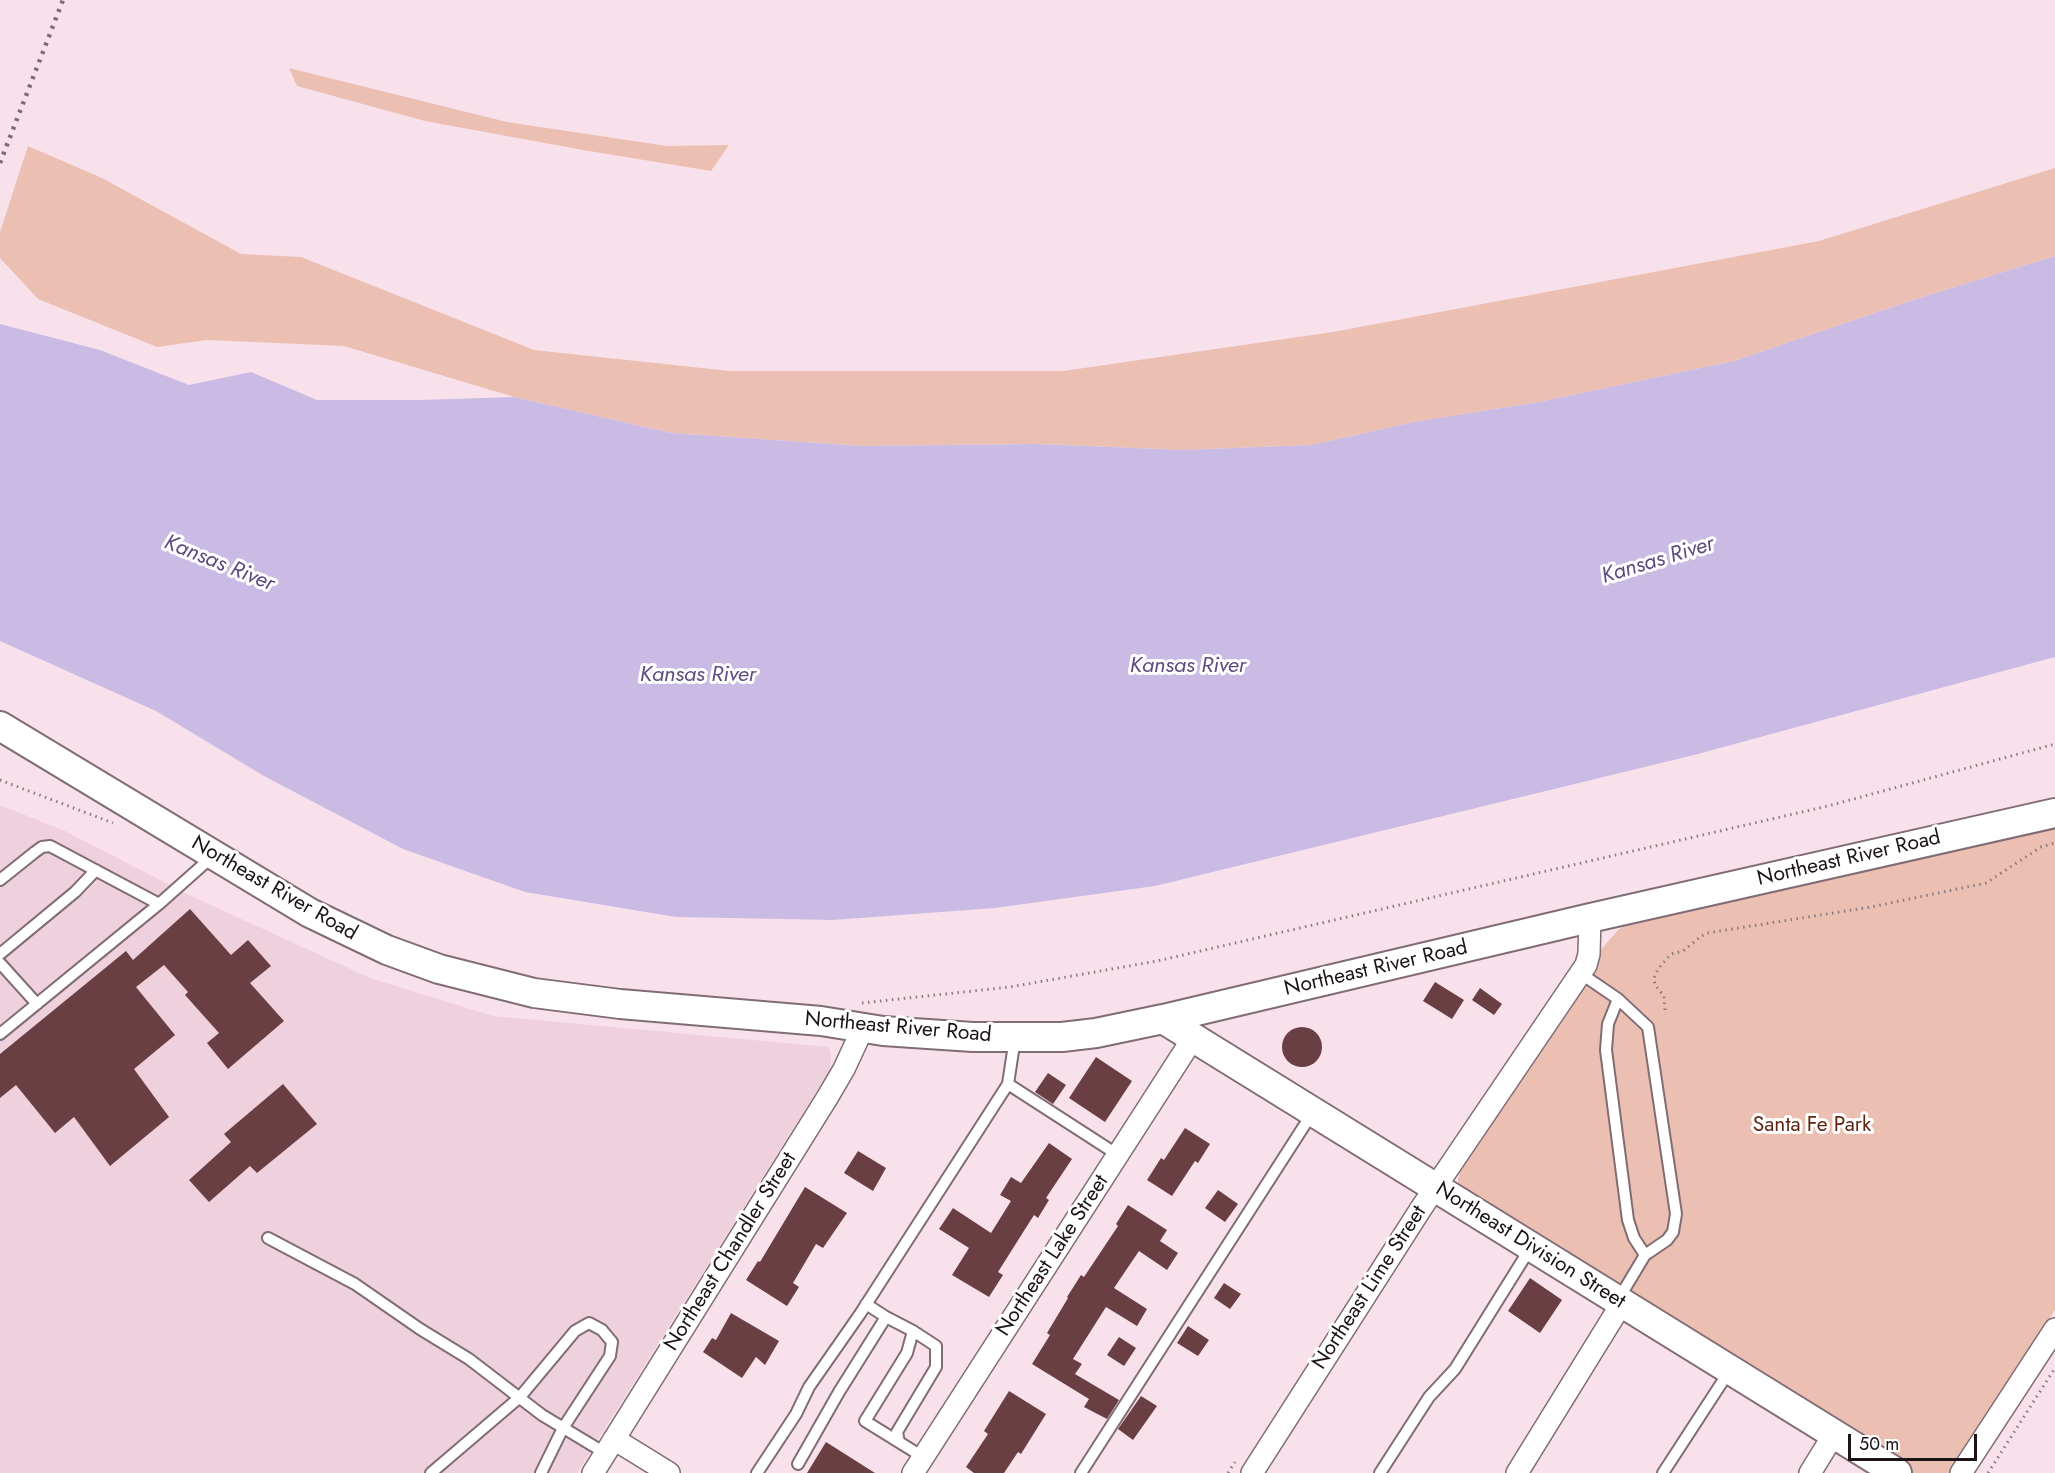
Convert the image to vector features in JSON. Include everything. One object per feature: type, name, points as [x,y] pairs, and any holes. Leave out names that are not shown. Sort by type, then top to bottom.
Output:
[{"type":"street","name":"Northeast River Road","points":[[0,726],[309,913],[349,933],[439,969],[534,993],[620,1004],[821,1021],[858,1016],[883,1031],[973,1038],[1062,1037],[1096,1033],[2055,813]]},
{"type":"street","name":"Northeast Lime Street","points":[[1252,1473],[1422,1207],[1580,973],[1589,954],[1590,918]]},
{"type":"street","name":"Northeast Chandler Street","points":[[593,1473],[844,1069],[858,1016]]},
{"type":"street","name":"Northeast Division Street","points":[[1163,1019],[1897,1473]]},
{"type":"street","name":"Northeast Lake Street","points":[[918,1465],[1193,1038]]},
{"type":"street","points":[[1517,1473],[1620,1302]]},
{"type":"street","points":[[1961,1473],[2055,1329]]},
{"type":"street","points":[[1810,1473],[1834,1434]]},
{"type":"street","points":[[610,1446],[669,1473]]},
{"type":"lane","points":[[0,880],[35,852],[50,846],[159,904]]},
{"type":"lane","points":[[0,1034],[159,904],[213,855]]},
{"type":"lane","points":[[0,954],[82,885],[96,870]]},
{"type":"lane","points":[[0,963],[37,1004]]},
{"type":"lane","points":[[1580,973],[1617,999],[1648,1027],[1676,1214],[1673,1232],[1667,1240],[1645,1255],[1620,1302]]},
{"type":"lane","points":[[1617,999],[1608,1024],[1606,1050],[1628,1220],[1634,1238],[1645,1255]]},
{"type":"lane","points":[[757,1473],[796,1414],[809,1387],[866,1304],[1008,1084],[1015,1038]]},
{"type":"lane","points":[[1008,1084],[1118,1155]]},
{"type":"lane","points":[[1081,1473],[1313,1112]]},
{"type":"lane","points":[[268,1238],[355,1284],[420,1329],[469,1359],[563,1428],[610,1446]]},
{"type":"lane","points":[[1380,1473],[1429,1397],[1455,1369],[1531,1247]]},
{"type":"lane","points":[[866,1304],[936,1346],[936,1366],[897,1431],[899,1442]]},
{"type":"lane","points":[[798,1464],[839,1392],[886,1317]]},
{"type":"lane","points":[[431,1473],[520,1398],[575,1330],[589,1323],[602,1330],[612,1342],[610,1356],[563,1428],[541,1473]]},
{"type":"lane","points":[[913,1331],[907,1353],[865,1421],[899,1442],[918,1465]]},
{"type":"lane","points":[[1663,1473],[1730,1370]]},
{"type":"path","points":[[858,1016],[1157,961],[1828,806],[2055,744]]},
{"type":"path","points":[[0,780],[118,824]]},
{"type":"path","points":[[1665,1010],[1664,996],[1655,986],[1654,978],[1658,969],[1671,954],[1683,951],[1707,933],[1871,907],[1986,883],[2041,847],[2055,843]]},
{"type":"path","points":[[1988,1473],[2055,1368]]},
{"type":"shaded area","points":[[0,805],[65,831],[189,895],[370,978],[493,1016],[829,1047],[830,1070],[577,1473],[0,1473]]},
{"type":"green space","points":[[289,68],[507,122],[667,146],[729,145],[711,171],[583,150],[425,121],[297,86]]},
{"type":"green space","points":[[28,146],[102,178],[241,254],[301,257],[534,350],[730,371],[1063,371],[1333,332],[1819,241],[2055,168],[2055,256],[1913,300],[1734,361],[1539,402],[1419,421],[1311,445],[1183,450],[1037,444],[862,446],[671,433],[514,397],[344,346],[207,340],[157,347],[38,299],[0,258],[0,232]]},
{"type":"green space","name":"Santa Fe Park","points":[[2055,822],[2055,1310],[1950,1473],[1908,1473],[1458,1188],[1461,1168],[1569,998],[1604,946],[1618,930],[1639,916]]},
{"type":"water","name":"Kansas River","points":[[2055,256],[2055,657],[1694,755],[1155,886],[995,908],[833,920],[676,917],[525,892],[403,849],[264,776],[156,711],[0,641],[0,324],[100,350],[189,385],[251,372],[317,400],[514,397],[671,433],[862,446],[1037,444],[1183,450],[1311,445],[1419,421],[1539,402],[1734,361],[1913,300]]},
{"type":"building","points":[[190,909],[231,955],[248,940],[271,966],[250,983],[284,1021],[228,1069],[207,1043],[219,1033],[185,995],[188,992],[164,965],[136,987],[175,1035],[134,1069],[169,1117],[110,1166],[74,1117],[55,1133],[16,1085],[0,1098],[0,1054],[126,951],[133,960]]},
{"type":"building","points":[[1435,982],[1464,1000],[1452,1019],[1423,1001]]},
{"type":"building","points":[[1480,988],[1502,1004],[1494,1015],[1472,1000]]},
{"type":"building","points":[[1302,1027],[1316,1033],[1322,1047],[1316,1061],[1302,1067],[1288,1061],[1282,1047],[1288,1033]]},
{"type":"building","points":[[1096,1057],[1132,1081],[1105,1122],[1069,1098]]},
{"type":"building","points":[[1048,1073],[1066,1085],[1053,1104],[1035,1092]]},
{"type":"building","points":[[283,1084],[317,1124],[257,1173],[250,1166],[209,1202],[189,1180],[231,1142],[224,1134]]},
{"type":"building","points":[[1185,1128],[1210,1144],[1198,1163],[1195,1161],[1172,1196],[1147,1180],[1161,1158],[1164,1160]]},
{"type":"building","points":[[1049,1143],[1072,1159],[1046,1198],[1049,1200],[1038,1218],[1034,1215],[998,1272],[1003,1275],[989,1297],[952,1275],[969,1248],[939,1229],[953,1208],[991,1233],[1011,1201],[1000,1195],[1011,1177],[1021,1183]]},
{"type":"building","points":[[858,1151],[886,1168],[873,1191],[844,1173]]},
{"type":"building","points":[[805,1187],[847,1213],[823,1248],[816,1244],[793,1283],[799,1287],[787,1306],[746,1280],[758,1261],[760,1262]]},
{"type":"building","points":[[1218,1190],[1238,1204],[1225,1222],[1205,1208]]},
{"type":"building","points":[[1128,1205],[1167,1230],[1160,1241],[1178,1253],[1167,1270],[1139,1251],[1114,1288],[1147,1309],[1137,1326],[1106,1307],[1073,1359],[1082,1364],[1075,1374],[1119,1400],[1107,1419],[1084,1407],[1089,1399],[1032,1364],[1050,1335],[1047,1333],[1067,1297],[1081,1275],[1084,1277],[1118,1226],[1116,1224]]},
{"type":"building","points":[[1530,1278],[1562,1300],[1540,1333],[1508,1311]]},
{"type":"building","points":[[1224,1283],[1241,1294],[1230,1309],[1214,1298]]},
{"type":"building","points":[[731,1313],[779,1341],[765,1365],[756,1357],[742,1378],[703,1352],[712,1338],[716,1340]]},
{"type":"building","points":[[1188,1326],[1209,1340],[1198,1356],[1177,1343]]},
{"type":"building","points":[[1119,1337],[1136,1348],[1124,1366],[1107,1355]]},
{"type":"building","points":[[1009,1391],[1046,1414],[1021,1454],[1018,1452],[1004,1473],[974,1473],[966,1467],[988,1434],[984,1431]]},
{"type":"building","points":[[1141,1396],[1157,1406],[1133,1440],[1118,1429]]},
{"type":"building","points":[[826,1442],[875,1473],[807,1473]]},
{"type":"railway","points":[[0,163],[63,0]]}]
